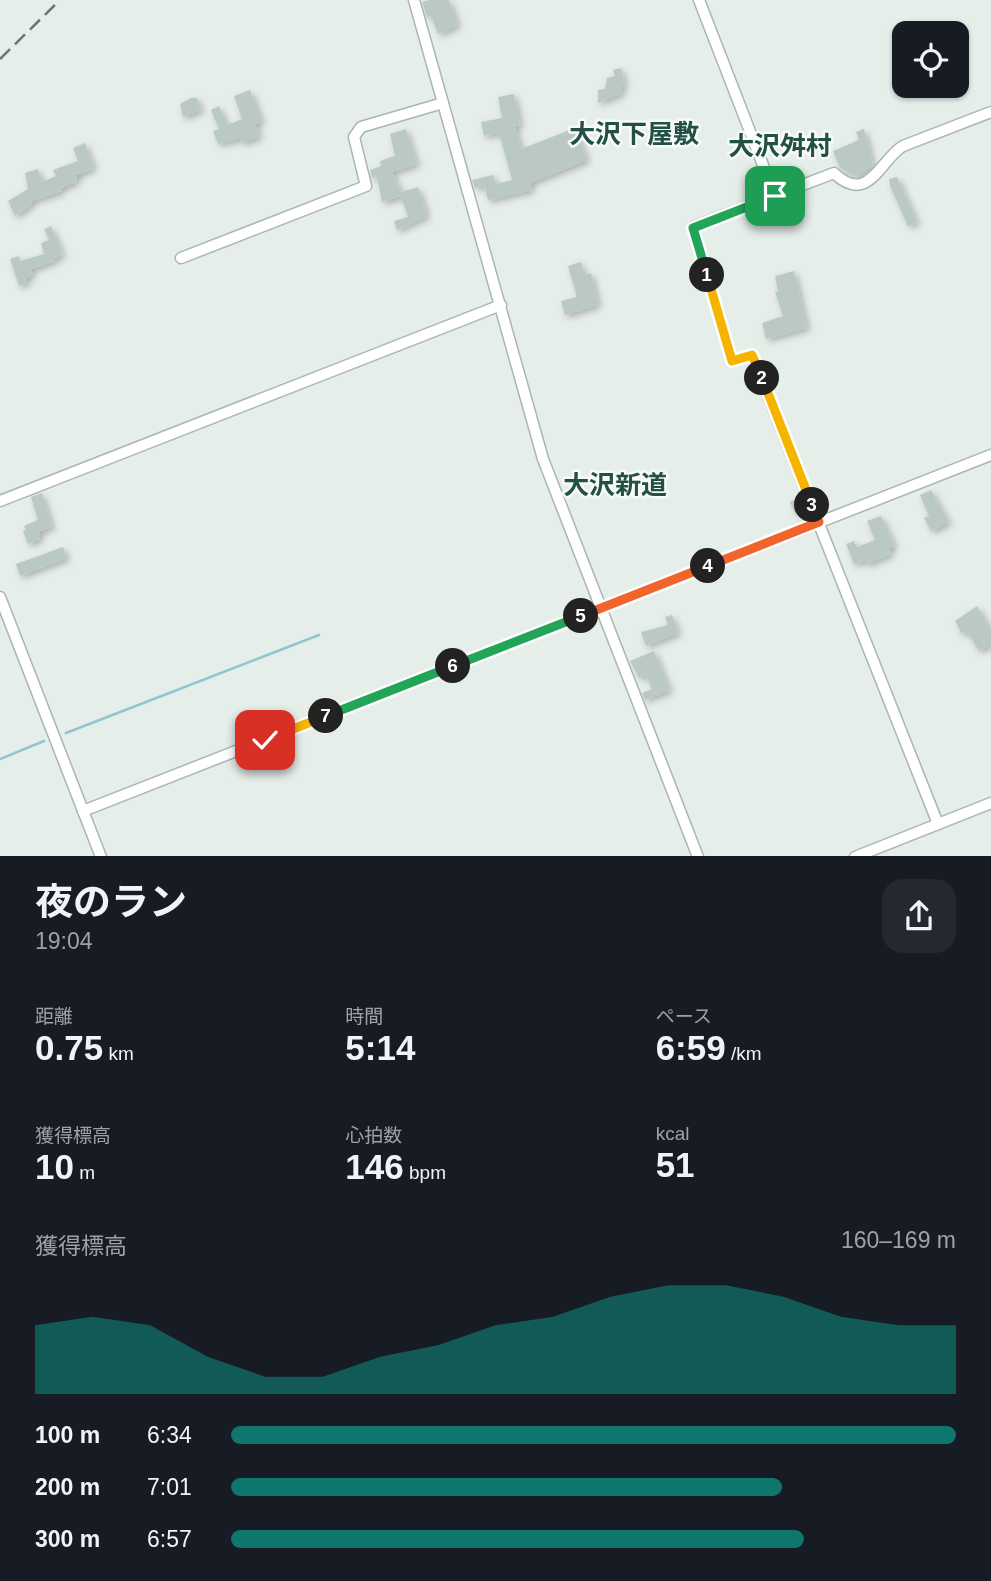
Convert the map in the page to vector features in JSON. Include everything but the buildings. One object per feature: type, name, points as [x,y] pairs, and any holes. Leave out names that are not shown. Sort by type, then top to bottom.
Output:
[{"type":"street","points":[[414,0],[542,458],[698,856]]},
{"type":"street","points":[[699,0],[775,196]]},
{"type":"street","points":[[181,258],[366,186],[354,137],[362,128],[443,103]]},
{"type":"street","points":[[938,824],[752,355],[732,361],[693,228],[835,173],[851,184],[861,184],[877,175],[892,152],[991,112]]},
{"type":"street","points":[[0,501],[500,305]]},
{"type":"street","points":[[83,811],[991,456]]},
{"type":"street","points":[[0,597],[101,856]]},
{"type":"street","points":[[855,856],[991,803]]},
{"type":"waterway","points":[[66,733],[319,635]]},
{"type":"waterway","points":[[0,759],[44,741]]},
{"type":"railway","points":[[0,59],[60,0]]},
{"type":"district","name":"大沢下屋敷","points":[[634,134]]},
{"type":"district","name":"大沢舛村","points":[[780,146]]},
{"type":"district","name":"大沢新道","points":[[615,485]]},
{"type":"route","points":[[265,740],[819,522],[752,355],[732,361],[693,228],[775,196]]}]
